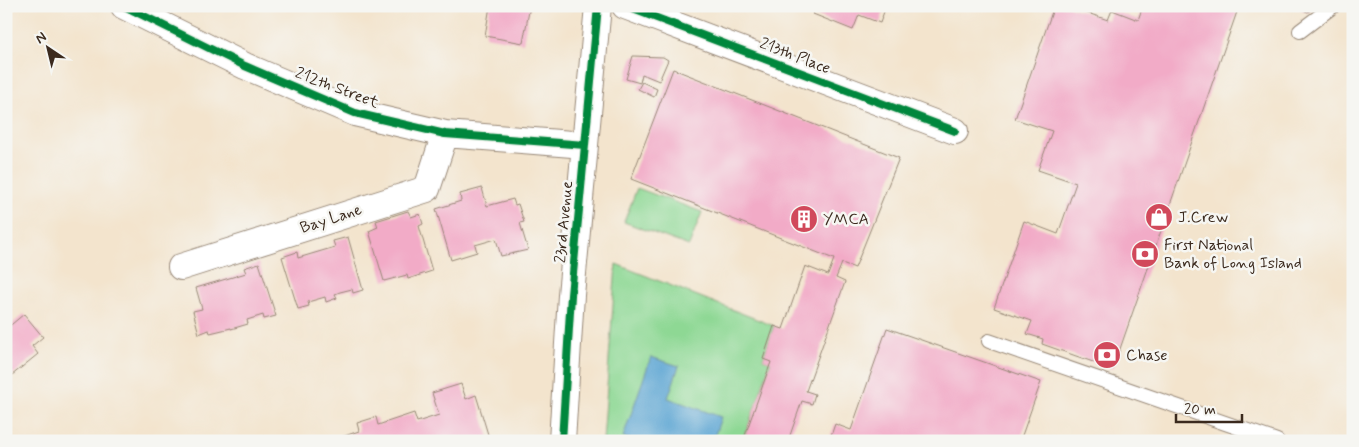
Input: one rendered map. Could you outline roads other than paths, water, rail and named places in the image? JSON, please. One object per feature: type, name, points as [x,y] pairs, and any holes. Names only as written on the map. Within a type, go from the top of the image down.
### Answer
[{"type":"street","name":"212th Street","points":[[124,6],[245,66],[356,113],[445,134],[586,145]]},
{"type":"street","name":"23rd Avenue","points":[[562,441],[571,295],[598,6]]},
{"type":"street","name":"213th Place","points":[[625,6],[955,131]]},
{"type":"street","name":"Bay Lane","points":[[181,267],[427,189],[445,134]]},
{"type":"lane","points":[[1300,31],[1333,6]]},
{"type":"lane","points":[[989,340],[1277,441]]},
{"type":"water","points":[[651,357],[679,366],[668,398],[721,417],[713,441],[634,441],[623,437]]},
{"type":"place","name":"J.Crew","points":[[1159,217]]},
{"type":"place","name":"YMCA","points":[[804,219]]},
{"type":"place","name":"First National Bank of Long Island","points":[[1145,254]]},
{"type":"place","name":"Chase","points":[[1107,355]]}]
